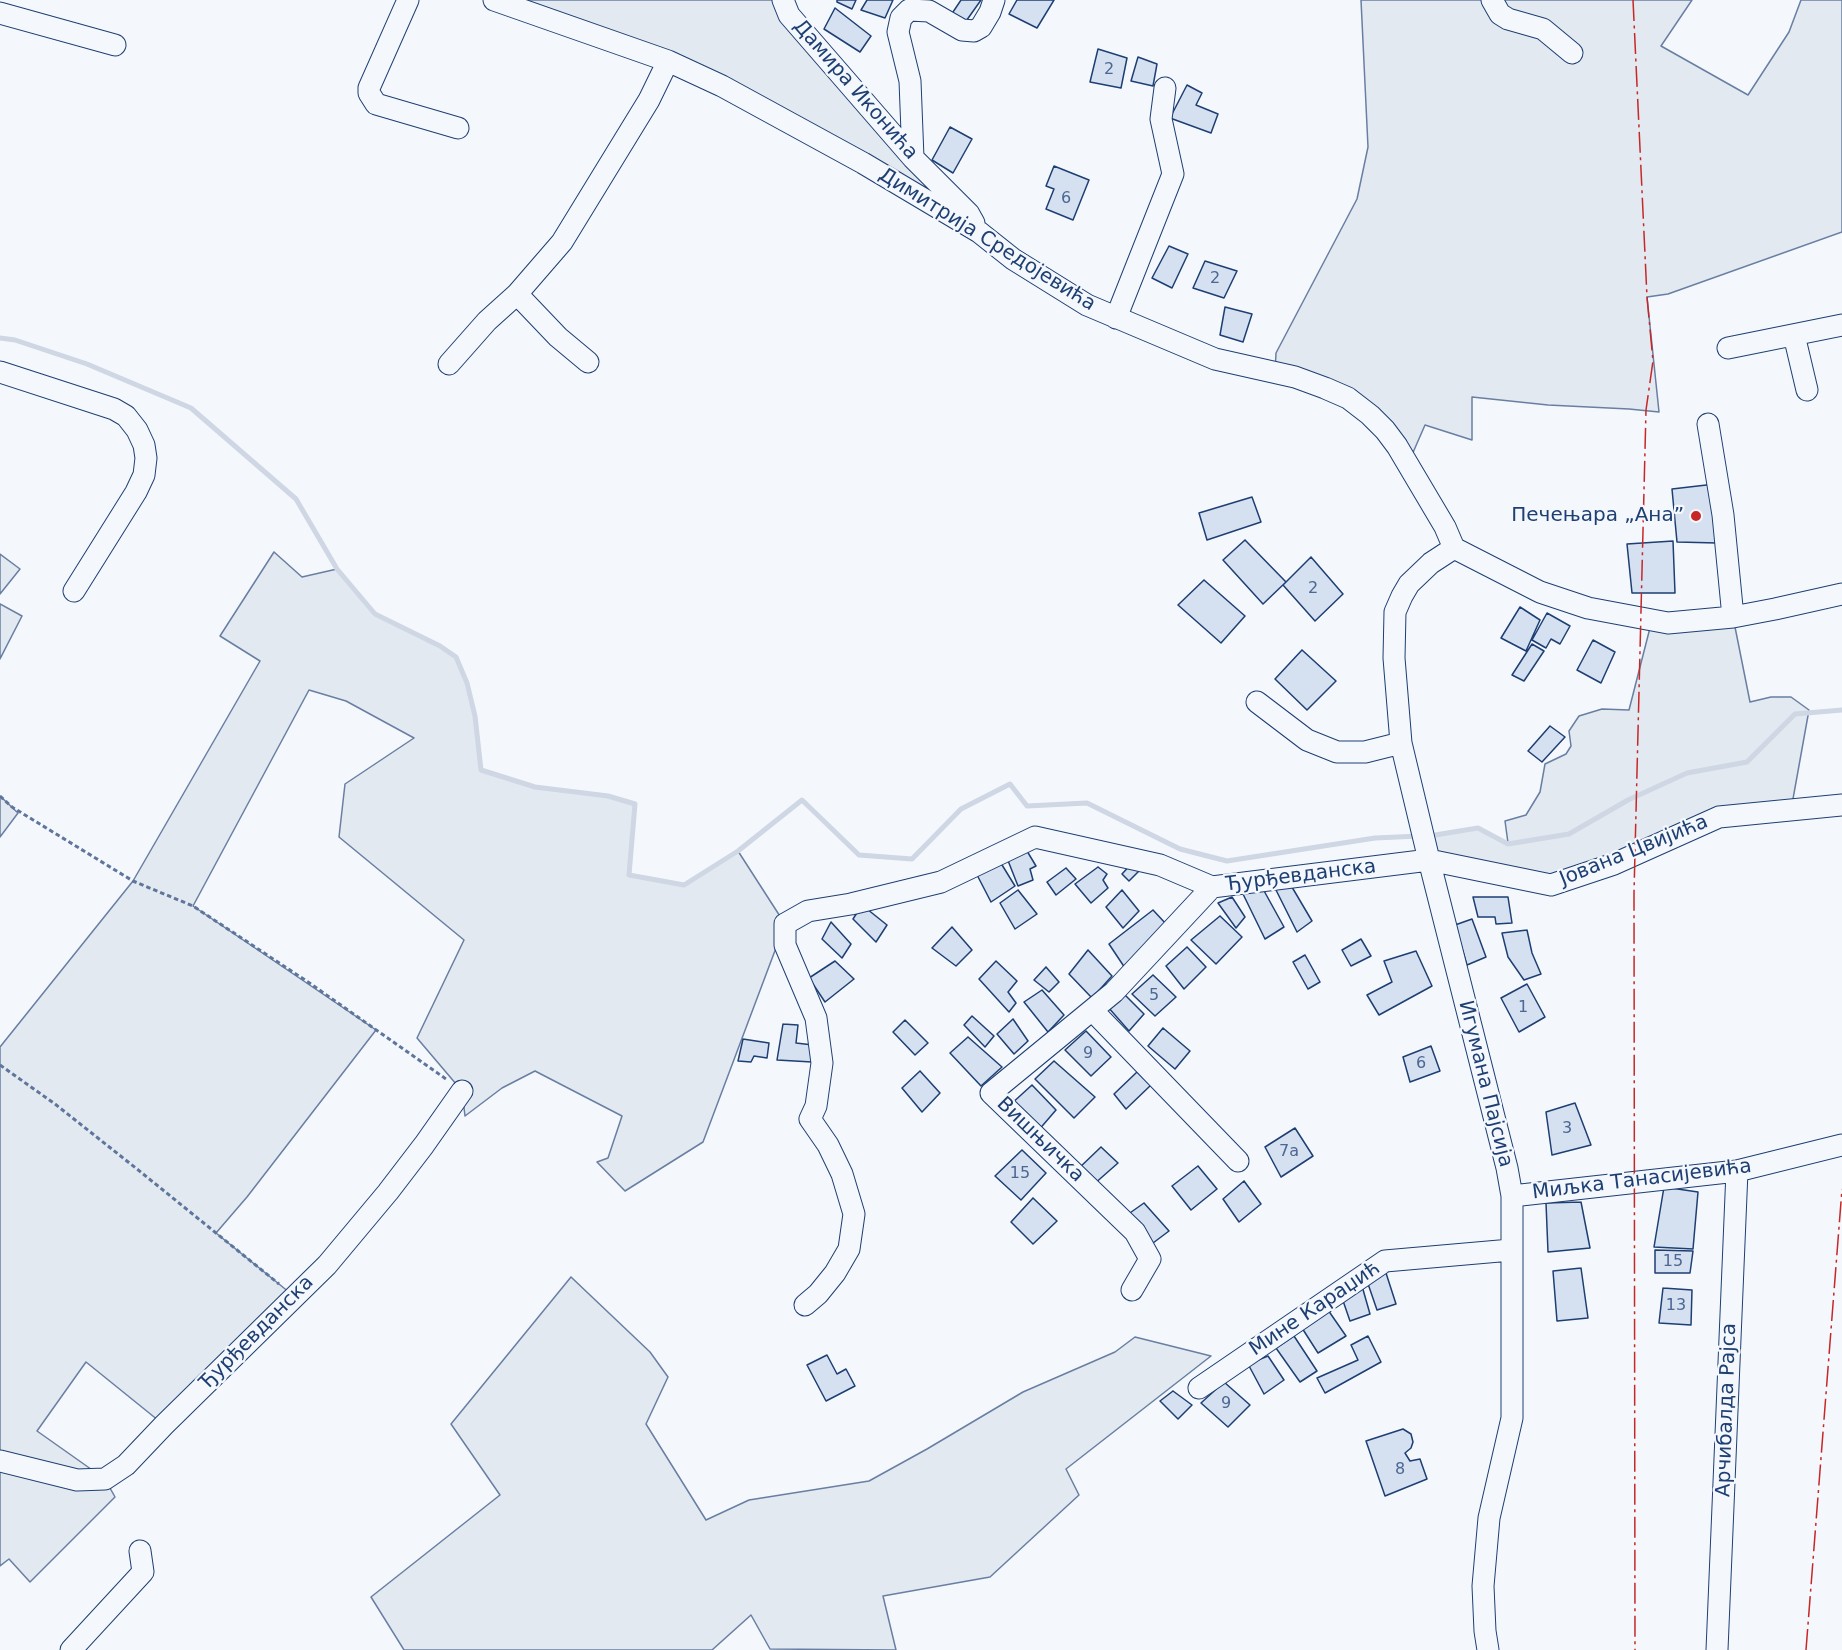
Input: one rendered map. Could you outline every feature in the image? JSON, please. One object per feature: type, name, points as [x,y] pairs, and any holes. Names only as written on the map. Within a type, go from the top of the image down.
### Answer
[{"type":"street","points":[[408,0],[369,88],[369,93],[376,104],[458,128]]},
{"type":"street","name":"Димитрија Средојевића","points":[[494,0],[668,61],[722,86],[979,232],[1013,259],[1087,305],[1215,359],[1295,377],[1348,398],[1370,415],[1397,446],[1454,548]]},
{"type":"street","name":"Дамира Иконића","points":[[783,0],[789,15],[913,158],[969,214],[979,232]]},
{"type":"street","points":[[913,158],[910,81],[898,32],[901,18],[909,10],[929,11],[962,30],[974,31],[981,27],[994,0]]},
{"type":"street","points":[[1492,0],[1500,14],[1508,19],[1543,29],[1572,53]]},
{"type":"street","points":[[0,13],[116,45]]},
{"type":"street","points":[[448,364],[487,321],[518,294],[562,242],[650,100],[668,61]]},
{"type":"street","points":[[1116,318],[1173,174],[1161,119],[1165,88]]},
{"type":"street","points":[[518,294],[558,337],[588,362]]},
{"type":"street","points":[[1728,348],[1842,325]]},
{"type":"street","points":[[1794,335],[1807,390]]},
{"type":"street","points":[[0,372],[114,409],[126,416],[137,430],[144,445],[145,467],[136,492],[74,591]]},
{"type":"street","points":[[1708,424],[1723,515],[1733,617]]},
{"type":"street","points":[[1454,548],[1540,592],[1588,608],[1668,622],[1733,617],[1842,594]]},
{"type":"street","name":"Игумана Пајсија","points":[[1454,548],[1431,563],[1409,584],[1395,612],[1394,658],[1401,743],[1507,1168],[1512,1196],[1512,1418],[1489,1518],[1483,1586],[1488,1650]]},
{"type":"street","points":[[1257,702],[1307,740],[1337,752],[1365,752],[1401,743]]},
{"type":"street","name":"Јована Цвијића","points":[[1429,860],[1551,885],[1614,864],[1719,817],[1842,805]]},
{"type":"street","name":"Ђурђевданска","points":[[805,1305],[818,1294],[835,1273],[849,1249],[854,1214],[842,1174],[828,1145],[810,1119],[816,1106],[822,1063],[816,1018],[785,945],[785,924],[808,911],[851,904],[941,882],[1035,837],[1161,865],[1212,887],[1429,860]]},
{"type":"street","name":"Вишњичка","points":[[1132,1290],[1150,1259],[1135,1232],[992,1093],[1114,992],[1212,887]]},
{"type":"street","points":[[1092,1010],[1238,1161]]},
{"type":"street","name":"Ђурђевданска","points":[[0,1461],[77,1480],[105,1479],[126,1466],[164,1425],[327,1265],[388,1192],[462,1091]]},
{"type":"street","name":"Миљка Танасијевића","points":[[1512,1196],[1737,1171],[1842,1145]]},
{"type":"street","name":"Арчибалда Рајса","points":[[1717,1650],[1737,1171]]},
{"type":"street","name":"Мине Караџић","points":[[1199,1388],[1385,1261],[1511,1250]]},
{"type":"street","points":[[71,1650],[142,1572],[140,1551]]},
{"type":"path","points":[[0,796],[12,807],[133,881],[193,906],[308,982],[462,1091]]},
{"type":"path","points":[[0,1065],[119,1154],[295,1297]]},
{"type":"shaded area","points":[[494,0],[783,0],[969,214],[668,61]]},
{"type":"shaded area","points":[[1361,0],[1692,0],[1661,46],[1748,95],[1789,32],[1801,0],[1842,0],[1842,232],[1668,294],[1647,297],[1659,412],[1548,405],[1472,397],[1472,440],[1425,425],[1408,464],[1369,415],[1275,373],[1276,353],[1357,199],[1368,147]]},
{"type":"shaded area","points":[[274,552],[302,577],[337,569],[375,614],[440,646],[456,657],[467,683],[475,716],[481,770],[535,787],[608,796],[635,804],[629,875],[684,884],[738,851],[785,924],[703,1142],[625,1191],[597,1162],[608,1158],[622,1116],[535,1071],[502,1088],[465,1116],[462,1091],[417,1038],[464,940],[339,837],[345,784],[414,738],[346,701],[309,690],[193,906],[376,1030],[247,1197],[216,1233],[295,1297],[164,1425],[86,1362],[37,1431],[105,1479],[115,1497],[30,1582],[9,1559],[0,1566],[0,1047],[133,881],[260,661],[220,636]]},
{"type":"shaded area","points":[[0,554],[20,569],[0,594]]},
{"type":"shaded area","points":[[0,604],[22,616],[0,659]]},
{"type":"shaded area","points":[[1733,617],[1750,702],[1771,697],[1791,697],[1809,710],[1791,810],[1719,817],[1551,885],[1429,860],[1424,836],[1437,836],[1478,828],[1508,843],[1505,821],[1526,815],[1540,792],[1545,764],[1566,754],[1571,746],[1569,731],[1579,716],[1602,709],[1629,710],[1652,620]]},
{"type":"shaded area","points":[[0,796],[18,813],[0,837]]},
{"type":"shaded area","points":[[571,1277],[650,1352],[668,1377],[646,1424],[706,1520],[749,1500],[869,1481],[1023,1392],[1115,1352],[1135,1337],[1211,1356],[1066,1469],[1079,1495],[990,1577],[883,1596],[896,1650],[770,1649],[751,1615],[712,1650],[404,1650],[371,1597],[500,1495],[451,1424]]},
{"type":"building","points":[[837,0],[856,0],[852,9]]},
{"type":"building","points":[[867,0],[893,0],[885,18],[861,10]]},
{"type":"building","points":[[961,0],[981,0],[964,24],[951,15]]},
{"type":"building","points":[[1017,0],[1054,0],[1037,28],[1009,14]]},
{"type":"building","points":[[835,8],[871,36],[860,52],[824,29]]},
{"type":"building","points":[[1098,49],[1127,58],[1121,88],[1090,82]]},
{"type":"building","points":[[1138,57],[1157,64],[1153,86],[1131,81]]},
{"type":"building","points":[[1187,85],[1202,93],[1196,105],[1218,114],[1211,133],[1170,118]]},
{"type":"building","points":[[950,127],[972,139],[953,173],[932,160]]},
{"type":"building","points":[[1054,166],[1089,180],[1073,220],[1046,209],[1054,189],[1046,186]]},
{"type":"building","points":[[1169,246],[1188,254],[1172,288],[1152,278]]},
{"type":"building","points":[[1205,261],[1237,271],[1224,298],[1193,288]]},
{"type":"building","points":[[1225,307],[1252,314],[1243,342],[1220,335]]},
{"type":"building","name":"Печењара „Ана”","points":[[1715,484],[1717,543],[1677,542],[1672,489]]},
{"type":"building","points":[[1252,497],[1261,522],[1207,540],[1199,513]]},
{"type":"building","points":[[1245,540],[1286,582],[1263,604],[1223,560]]},
{"type":"building","points":[[1673,541],[1675,593],[1632,593],[1627,544]]},
{"type":"building","points":[[1311,557],[1343,594],[1315,621],[1283,585]]},
{"type":"building","points":[[1204,580],[1245,616],[1221,643],[1178,605]]},
{"type":"building","points":[[1520,607],[1540,620],[1526,651],[1501,638]]},
{"type":"building","points":[[1547,613],[1570,626],[1560,644],[1551,639],[1546,648],[1532,640]]},
{"type":"building","points":[[1593,640],[1615,652],[1601,683],[1577,670]]},
{"type":"building","points":[[1532,644],[1544,651],[1524,681],[1512,675]]},
{"type":"building","points":[[1302,650],[1336,681],[1307,710],[1275,679]]},
{"type":"building","points":[[1550,726],[1565,737],[1542,762],[1528,751]]},
{"type":"building","points":[[1027,851],[1036,866],[1030,869],[1033,880],[1018,886],[1007,858]]},
{"type":"building","points":[[999,860],[1015,886],[991,902],[975,871]]},
{"type":"building","points":[[1134,861],[1142,868],[1129,881],[1122,874]]},
{"type":"building","points":[[1098,867],[1107,874],[1103,880],[1108,888],[1091,903],[1075,884]]},
{"type":"building","points":[[1066,868],[1076,879],[1056,895],[1047,882]]},
{"type":"building","points":[[1289,882],[1312,921],[1297,932],[1274,886]]},
{"type":"building","points":[[1263,889],[1284,927],[1265,939],[1243,894]]},
{"type":"building","points":[[1018,890],[1037,914],[1015,929],[1000,903]]},
{"type":"building","points":[[1122,890],[1139,911],[1123,928],[1106,907]]},
{"type":"building","points":[[1232,897],[1245,917],[1236,928],[1218,903]]},
{"type":"building","points":[[1473,897],[1508,897],[1512,923],[1496,924],[1495,917],[1478,917]]},
{"type":"building","points":[[862,905],[887,925],[876,942],[853,919]]},
{"type":"building","points":[[1153,910],[1167,925],[1125,968],[1109,944]]},
{"type":"building","points":[[1220,916],[1242,937],[1216,964],[1191,940]]},
{"type":"building","points":[[1472,919],[1486,957],[1467,965],[1455,925]]},
{"type":"building","points":[[831,922],[851,944],[842,958],[822,939]]},
{"type":"building","points":[[952,927],[972,950],[956,966],[932,948]]},
{"type":"building","points":[[1527,930],[1532,953],[1541,974],[1524,980],[1508,957],[1502,933]]},
{"type":"building","points":[[1361,939],[1371,956],[1351,966],[1342,950]]},
{"type":"building","points":[[1187,947],[1206,967],[1184,989],[1166,966]]},
{"type":"building","points":[[1088,950],[1112,976],[1092,998],[1069,974]]},
{"type":"building","points":[[1416,951],[1432,986],[1379,1015],[1367,995],[1392,982],[1384,961]]},
{"type":"building","points":[[1305,955],[1320,982],[1308,989],[1293,962]]},
{"type":"building","points":[[835,961],[854,979],[825,1002],[809,978]]},
{"type":"building","points":[[996,961],[1017,981],[1008,992],[1016,1003],[1009,1012],[979,979]]},
{"type":"building","points":[[1046,967],[1059,982],[1049,992],[1034,980]]},
{"type":"building","points":[[1153,975],[1176,997],[1155,1016],[1132,994]]},
{"type":"building","points":[[1527,984],[1545,1017],[1519,1032],[1501,998]]},
{"type":"building","points":[[1042,990],[1064,1015],[1048,1032],[1024,1002]]},
{"type":"building","points":[[1122,992],[1144,1014],[1129,1031],[1108,1007]]},
{"type":"building","points":[[972,1016],[994,1036],[985,1047],[964,1025]]},
{"type":"building","points":[[1013,1019],[1028,1041],[1014,1054],[997,1034]]},
{"type":"building","points":[[905,1020],[928,1043],[915,1055],[893,1032]]},
{"type":"building","points":[[783,1024],[798,1025],[796,1043],[813,1045],[812,1062],[777,1060]]},
{"type":"building","points":[[1163,1028],[1190,1051],[1175,1069],[1148,1046]]},
{"type":"building","points":[[1086,1031],[1111,1057],[1091,1076],[1065,1050]]},
{"type":"building","points":[[968,1037],[1002,1067],[981,1086],[950,1053]]},
{"type":"building","points":[[743,1039],[769,1043],[767,1058],[754,1056],[751,1062],[738,1061]]},
{"type":"building","points":[[1431,1046],[1440,1071],[1410,1082],[1403,1057]]},
{"type":"building","points":[[1054,1061],[1095,1097],[1074,1118],[1035,1079]]},
{"type":"building","points":[[920,1071],[940,1093],[922,1112],[902,1088]]},
{"type":"building","points":[[1137,1072],[1151,1085],[1126,1109],[1114,1094]]},
{"type":"building","points":[[1032,1085],[1056,1110],[1037,1132],[1010,1105]]},
{"type":"building","points":[[1575,1103],[1591,1145],[1552,1155],[1546,1112]]},
{"type":"building","points":[[1295,1128],[1313,1156],[1281,1177],[1265,1147]]},
{"type":"building","points":[[1101,1147],[1118,1163],[1093,1185],[1077,1170]]},
{"type":"building","points":[[1022,1150],[1046,1173],[1021,1200],[995,1176]]},
{"type":"building","points":[[1198,1166],[1217,1189],[1191,1210],[1172,1186]]},
{"type":"building","points":[[1244,1181],[1261,1204],[1239,1222],[1223,1199]]},
{"type":"building","points":[[1664,1187],[1698,1192],[1693,1249],[1654,1247]]},
{"type":"building","points":[[1033,1198],[1057,1221],[1033,1244],[1011,1222]]},
{"type":"building","points":[[1581,1202],[1590,1248],[1548,1252],[1546,1203]]},
{"type":"building","points":[[1144,1203],[1169,1231],[1153,1243],[1127,1215]]},
{"type":"building","points":[[1655,1250],[1693,1251],[1690,1273],[1655,1273]]},
{"type":"building","points":[[1581,1268],[1588,1318],[1557,1321],[1553,1271]]},
{"type":"building","points":[[1386,1273],[1396,1304],[1377,1310],[1366,1278]]},
{"type":"building","points":[[1362,1286],[1370,1314],[1350,1321],[1341,1295]]},
{"type":"building","points":[[1663,1288],[1692,1290],[1691,1325],[1659,1323]]},
{"type":"building","points":[[1328,1310],[1346,1336],[1318,1353],[1302,1328]]},
{"type":"building","points":[[1294,1336],[1317,1371],[1300,1382],[1276,1348]]},
{"type":"building","points":[[1368,1336],[1381,1362],[1325,1393],[1317,1378],[1358,1360],[1351,1345]]},
{"type":"building","points":[[827,1355],[837,1374],[846,1369],[855,1386],[826,1401],[807,1365]]},
{"type":"building","points":[[1268,1356],[1284,1380],[1264,1394],[1248,1364]]},
{"type":"building","points":[[1224,1382],[1250,1405],[1228,1427],[1201,1403]]},
{"type":"building","points":[[1173,1391],[1192,1405],[1178,1419],[1160,1401]]},
{"type":"building","points":[[1403,1429],[1411,1434],[1413,1442],[1411,1448],[1405,1453],[1410,1461],[1420,1459],[1427,1479],[1385,1496],[1366,1441]]},
{"type":"waterway","points":[[0,338],[15,340],[87,364],[191,408],[296,499],[337,569],[375,614],[440,646],[456,657],[467,683],[475,716],[481,770],[535,787],[608,796],[635,804],[629,875],[684,885],[738,851],[802,800],[859,855],[912,859],[961,809],[1010,784],[1027,806],[1087,803],[1180,849],[1227,861],[1375,838],[1419,836]]},
{"type":"waterway","points":[[1429,836],[1478,828],[1508,844],[1569,834],[1628,800],[1687,773],[1747,762],[1795,714],[1842,710]]},
{"type":"power","points":[[1633,0],[1647,297],[1653,361],[1646,410],[1634,893],[1635,1650]]},
{"type":"power","points":[[1806,1650],[1842,1189]]},
{"type":"place","name":"Печењара „Ана”","points":[[1696,516]]}]
